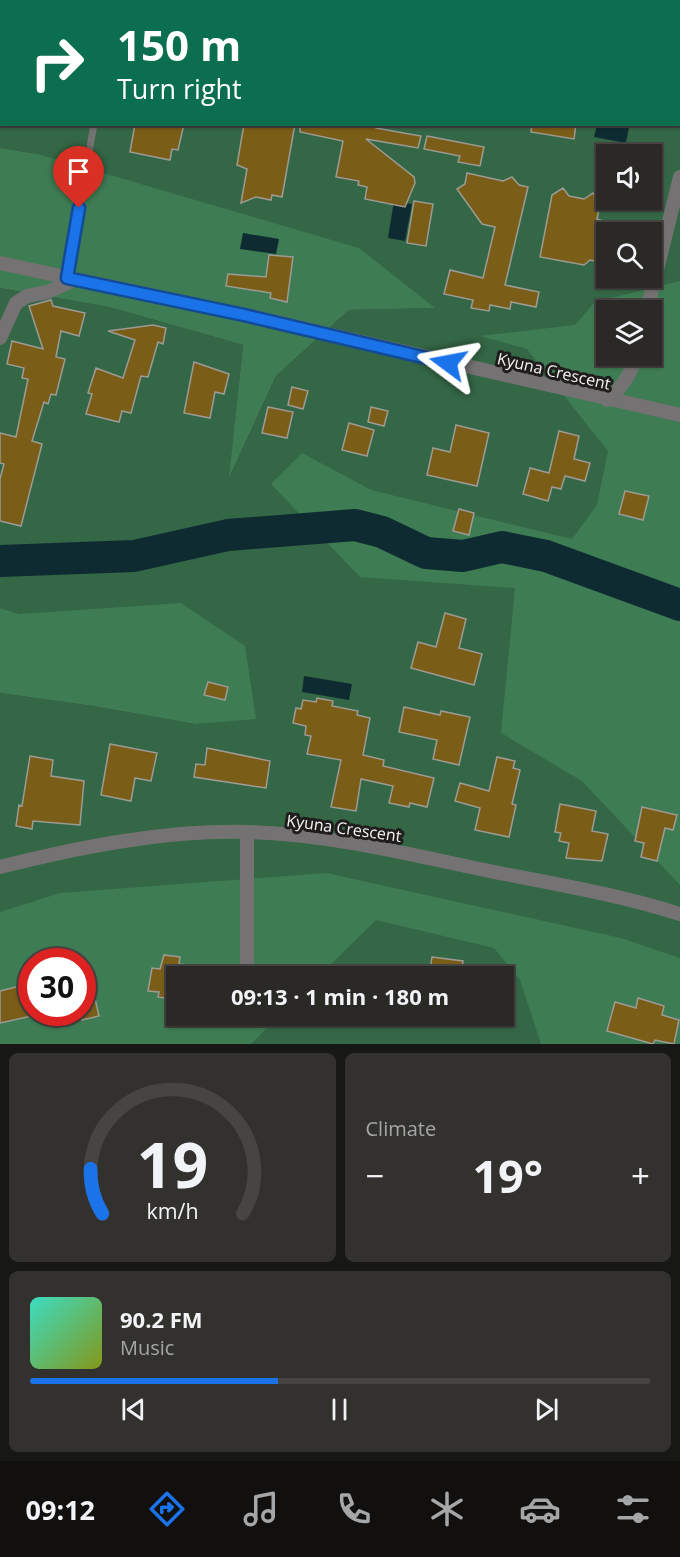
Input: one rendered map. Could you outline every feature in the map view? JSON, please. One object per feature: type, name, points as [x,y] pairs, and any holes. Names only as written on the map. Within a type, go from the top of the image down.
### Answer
[{"type":"street","points":[[649,300],[680,177]]},
{"type":"street","name":"Kyuna Crescent","points":[[0,264],[255,318],[680,415]]},
{"type":"street","points":[[0,338],[16,303],[27,296],[48,292],[71,279]]},
{"type":"street","points":[[607,400],[623,386],[632,366]]},
{"type":"street","name":"Kyuna Crescent","points":[[0,867],[80,847],[201,833],[247,832],[317,838],[385,849],[586,890],[680,914]]},
{"type":"street","points":[[247,832],[247,966]]},
{"type":"lane","points":[[71,279],[94,126]]},
{"type":"green space","points":[[0,126],[680,126],[680,1044],[0,1044],[0,693],[195,724],[20,614],[0,608],[0,288],[109,307],[243,345],[230,476],[276,376],[349,310],[434,308],[38,154],[0,148]]},
{"type":"green space","points":[[0,148],[38,154],[359,248],[435,308],[349,310],[276,376],[229,478],[243,345],[109,307],[0,288]]},
{"type":"green space","points":[[680,281],[680,885],[582,781],[501,733],[515,588],[360,577],[271,484],[302,453],[371,490],[572,539],[597,505],[608,451],[527,349],[480,336],[575,325],[596,302],[596,366],[662,366],[662,300],[603,300],[652,288],[662,288],[662,285]]},
{"type":"green space","points":[[181,603],[245,646],[256,719],[195,724],[0,693],[0,608],[20,614]]},
{"type":"green space","points":[[326,873],[621,938],[680,958],[680,1044],[541,1044],[520,980],[514,973],[514,966],[509,966],[494,948],[376,920],[329,966],[166,966],[166,1026],[269,1026],[251,1044],[0,1044],[0,912],[60,893]]},
{"type":"water","points":[[597,126],[629,127],[626,143],[594,137]]},
{"type":"water","points":[[394,201],[412,204],[405,241],[388,238]]},
{"type":"water","points":[[243,233],[279,239],[276,254],[240,249]]},
{"type":"water","points":[[304,676],[352,684],[349,700],[302,692]]},
{"type":"building","points":[[135,126],[184,126],[178,150],[172,149],[170,160],[130,152]]},
{"type":"building","points":[[244,126],[295,126],[282,197],[272,195],[271,200],[256,197],[241,203],[247,169],[237,165]]},
{"type":"building","points":[[300,126],[376,126],[376,128],[421,136],[418,148],[366,139],[414,177],[415,183],[405,207],[365,199],[367,187],[358,185],[359,181],[336,177],[343,141],[300,132]]},
{"type":"building","points":[[532,126],[576,126],[574,139],[531,132]]},
{"type":"building","points":[[427,136],[484,147],[480,166],[458,162],[460,156],[424,149]]},
{"type":"building","points":[[467,173],[503,181],[512,177],[519,185],[528,187],[505,285],[539,292],[536,307],[511,302],[510,309],[490,305],[489,311],[471,308],[473,300],[444,294],[450,270],[483,278],[495,227],[482,224],[457,189],[465,184]]},
{"type":"building","points":[[563,188],[569,196],[584,199],[593,193],[596,198],[596,210],[599,210],[597,219],[603,221],[596,222],[596,261],[590,260],[584,265],[540,257],[552,195]]},
{"type":"building","points":[[414,201],[433,204],[426,246],[407,243]]},
{"type":"building","points":[[269,255],[293,257],[287,302],[270,298],[271,293],[226,286],[228,274],[266,277]]},
{"type":"building","points":[[51,300],[53,306],[85,313],[79,336],[61,331],[56,357],[65,359],[56,395],[51,394],[48,404],[44,402],[32,441],[42,444],[21,526],[0,521],[0,479],[4,464],[0,463],[0,433],[16,437],[28,379],[22,378],[24,368],[7,364],[12,341],[43,349],[29,306]]},
{"type":"building","points":[[153,325],[166,328],[163,344],[158,342],[148,377],[141,376],[131,413],[122,411],[119,422],[86,414],[92,394],[88,393],[96,368],[123,378],[135,340],[108,331]]},
{"type":"building","points":[[194,362],[229,374],[224,394],[215,392],[210,418],[184,413]]},
{"type":"building","points":[[292,387],[308,391],[303,409],[288,405]]},
{"type":"building","points":[[268,407],[293,412],[287,438],[262,433]]},
{"type":"building","points":[[371,407],[388,411],[384,426],[368,422]]},
{"type":"building","points":[[349,423],[374,430],[367,456],[342,450]]},
{"type":"building","points":[[456,425],[489,433],[477,486],[427,475],[433,448],[450,452]]},
{"type":"building","points":[[559,431],[579,436],[574,459],[590,463],[585,481],[565,476],[561,489],[552,487],[548,501],[523,494],[530,468],[549,473]]},
{"type":"building","points":[[625,491],[649,496],[643,520],[619,514]]},
{"type":"building","points":[[459,509],[474,513],[469,535],[453,531]]},
{"type":"building","points":[[445,613],[466,619],[459,648],[482,654],[474,685],[411,668],[418,642],[436,647]]},
{"type":"building","points":[[208,682],[228,687],[225,700],[204,695]]},
{"type":"building","points":[[317,698],[333,701],[332,706],[358,711],[357,715],[370,718],[363,755],[384,760],[383,766],[434,778],[427,807],[410,803],[409,807],[389,803],[393,786],[361,779],[356,811],[331,807],[341,760],[307,754],[311,736],[305,735],[306,726],[293,723],[296,708],[301,709],[303,700],[316,702]]},
{"type":"building","points":[[404,707],[440,715],[441,711],[470,717],[459,765],[433,759],[437,740],[399,732]]},
{"type":"building","points":[[110,744],[157,753],[151,781],[135,778],[131,801],[101,795]]},
{"type":"building","points":[[207,748],[270,761],[266,788],[194,777],[196,764],[205,765]]},
{"type":"building","points":[[30,756],[53,760],[51,776],[84,781],[80,825],[33,821],[32,829],[16,826],[19,805],[22,806]]},
{"type":"building","points":[[497,757],[515,761],[513,768],[520,770],[512,804],[516,805],[509,837],[475,830],[480,808],[455,801],[460,783],[489,791]]},
{"type":"building","points":[[560,804],[596,811],[592,831],[608,834],[602,861],[566,858],[569,843],[559,841],[561,833],[555,832]]},
{"type":"building","points":[[642,807],[677,815],[673,830],[665,828],[657,861],[641,857],[644,843],[635,841]]},
{"type":"building","points":[[164,955],[180,957],[179,964],[195,966],[166,966],[166,998],[158,997],[159,992],[148,991],[152,968],[160,969]]},
{"type":"building","points":[[432,957],[463,961],[462,966],[431,966]]},
{"type":"building","points":[[18,986],[18,1019],[0,1023],[0,991]]},
{"type":"building","points":[[638,998],[664,1006],[662,1015],[679,1020],[674,1044],[655,1040],[653,1044],[607,1031],[615,1002],[636,1008]]},
{"type":"waterway","points":[[0,561],[134,556],[228,535],[355,525],[382,532],[426,553],[463,556],[502,547],[546,556],[680,605]]},
{"type":"route","points":[[79,208],[67,278],[244,315],[448,363]]}]
